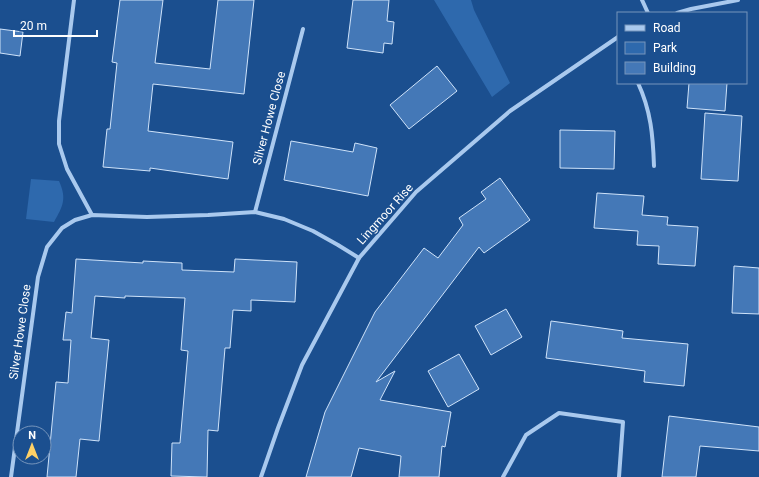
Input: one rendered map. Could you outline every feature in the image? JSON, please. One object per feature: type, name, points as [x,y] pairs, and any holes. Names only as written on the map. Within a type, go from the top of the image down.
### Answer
[{"type":"street","points":[[74,0],[59,121],[59,144],[67,169],[92,215]]},
{"type":"street","points":[[642,0],[648,12]]},
{"type":"street","points":[[680,12],[738,0]]},
{"type":"street","name":"Silver Howe Close","points":[[256,212],[303,29]]},
{"type":"street","name":"Lingmoor Rise","points":[[261,477],[302,365],[359,258],[416,192],[510,110],[617,39]]},
{"type":"street","points":[[638,84],[644,95],[652,130],[654,166]]},
{"type":"street","name":"Silver Howe Close","points":[[10,477],[38,277],[48,247],[62,228],[75,220],[92,215],[147,217],[256,212],[284,219],[313,231],[359,258]]},
{"type":"street","points":[[503,477],[526,435],[559,413],[623,422],[619,477]]},
{"type":"green space","points":[[434,0],[471,0],[474,10],[510,83],[492,97]]},
{"type":"green space","points":[[31,179],[59,181],[63,193],[63,202],[54,222],[26,219]]},
{"type":"building","points":[[120,0],[163,0],[155,63],[210,69],[218,0],[254,0],[244,94],[153,84],[148,131],[233,142],[228,179],[150,168],[150,171],[103,167],[107,129],[110,129],[117,63],[112,62]]},
{"type":"building","points":[[353,0],[389,0],[387,21],[394,22],[392,44],[384,43],[383,53],[347,48]]},
{"type":"building","points":[[0,29],[23,32],[20,56],[0,53]]},
{"type":"building","points":[[437,66],[457,91],[409,129],[390,105]]},
{"type":"building","points":[[689,84],[727,84],[725,111],[687,108]]},
{"type":"building","points":[[705,113],[742,116],[738,181],[701,179]]},
{"type":"building","points":[[560,130],[615,131],[614,169],[560,168]]},
{"type":"building","points":[[291,141],[353,152],[355,143],[377,148],[368,196],[284,180]]},
{"type":"building","points":[[500,178],[530,220],[484,253],[479,247],[376,382],[395,371],[380,400],[451,412],[445,447],[442,446],[439,477],[399,477],[401,456],[359,448],[351,477],[306,477],[325,412],[375,312],[424,248],[438,258],[463,225],[459,218],[486,199],[481,192]]},
{"type":"building","points":[[597,193],[644,196],[642,215],[668,217],[667,225],[698,227],[695,266],[658,264],[659,246],[637,245],[638,231],[594,228]]},
{"type":"building","points":[[76,259],[143,263],[143,261],[182,263],[182,270],[234,272],[235,259],[297,262],[295,302],[251,300],[251,311],[233,310],[230,348],[225,348],[218,431],[208,430],[207,477],[171,476],[172,443],[180,443],[188,351],[181,350],[185,298],[125,296],[125,298],[95,296],[91,338],[109,340],[99,441],[80,439],[76,477],[47,477],[48,465],[52,465],[52,425],[56,382],[68,383],[71,340],[63,340],[66,312],[72,313]]},
{"type":"building","points":[[734,266],[759,268],[759,314],[732,313]]},
{"type":"building","points":[[506,309],[522,337],[491,355],[475,326]]},
{"type":"building","points":[[551,321],[623,331],[622,338],[688,344],[684,386],[644,382],[645,371],[546,358]]},
{"type":"building","points":[[459,354],[479,389],[448,407],[428,371]]},
{"type":"building","points":[[669,416],[759,427],[759,451],[700,446],[696,477],[662,477]]}]
